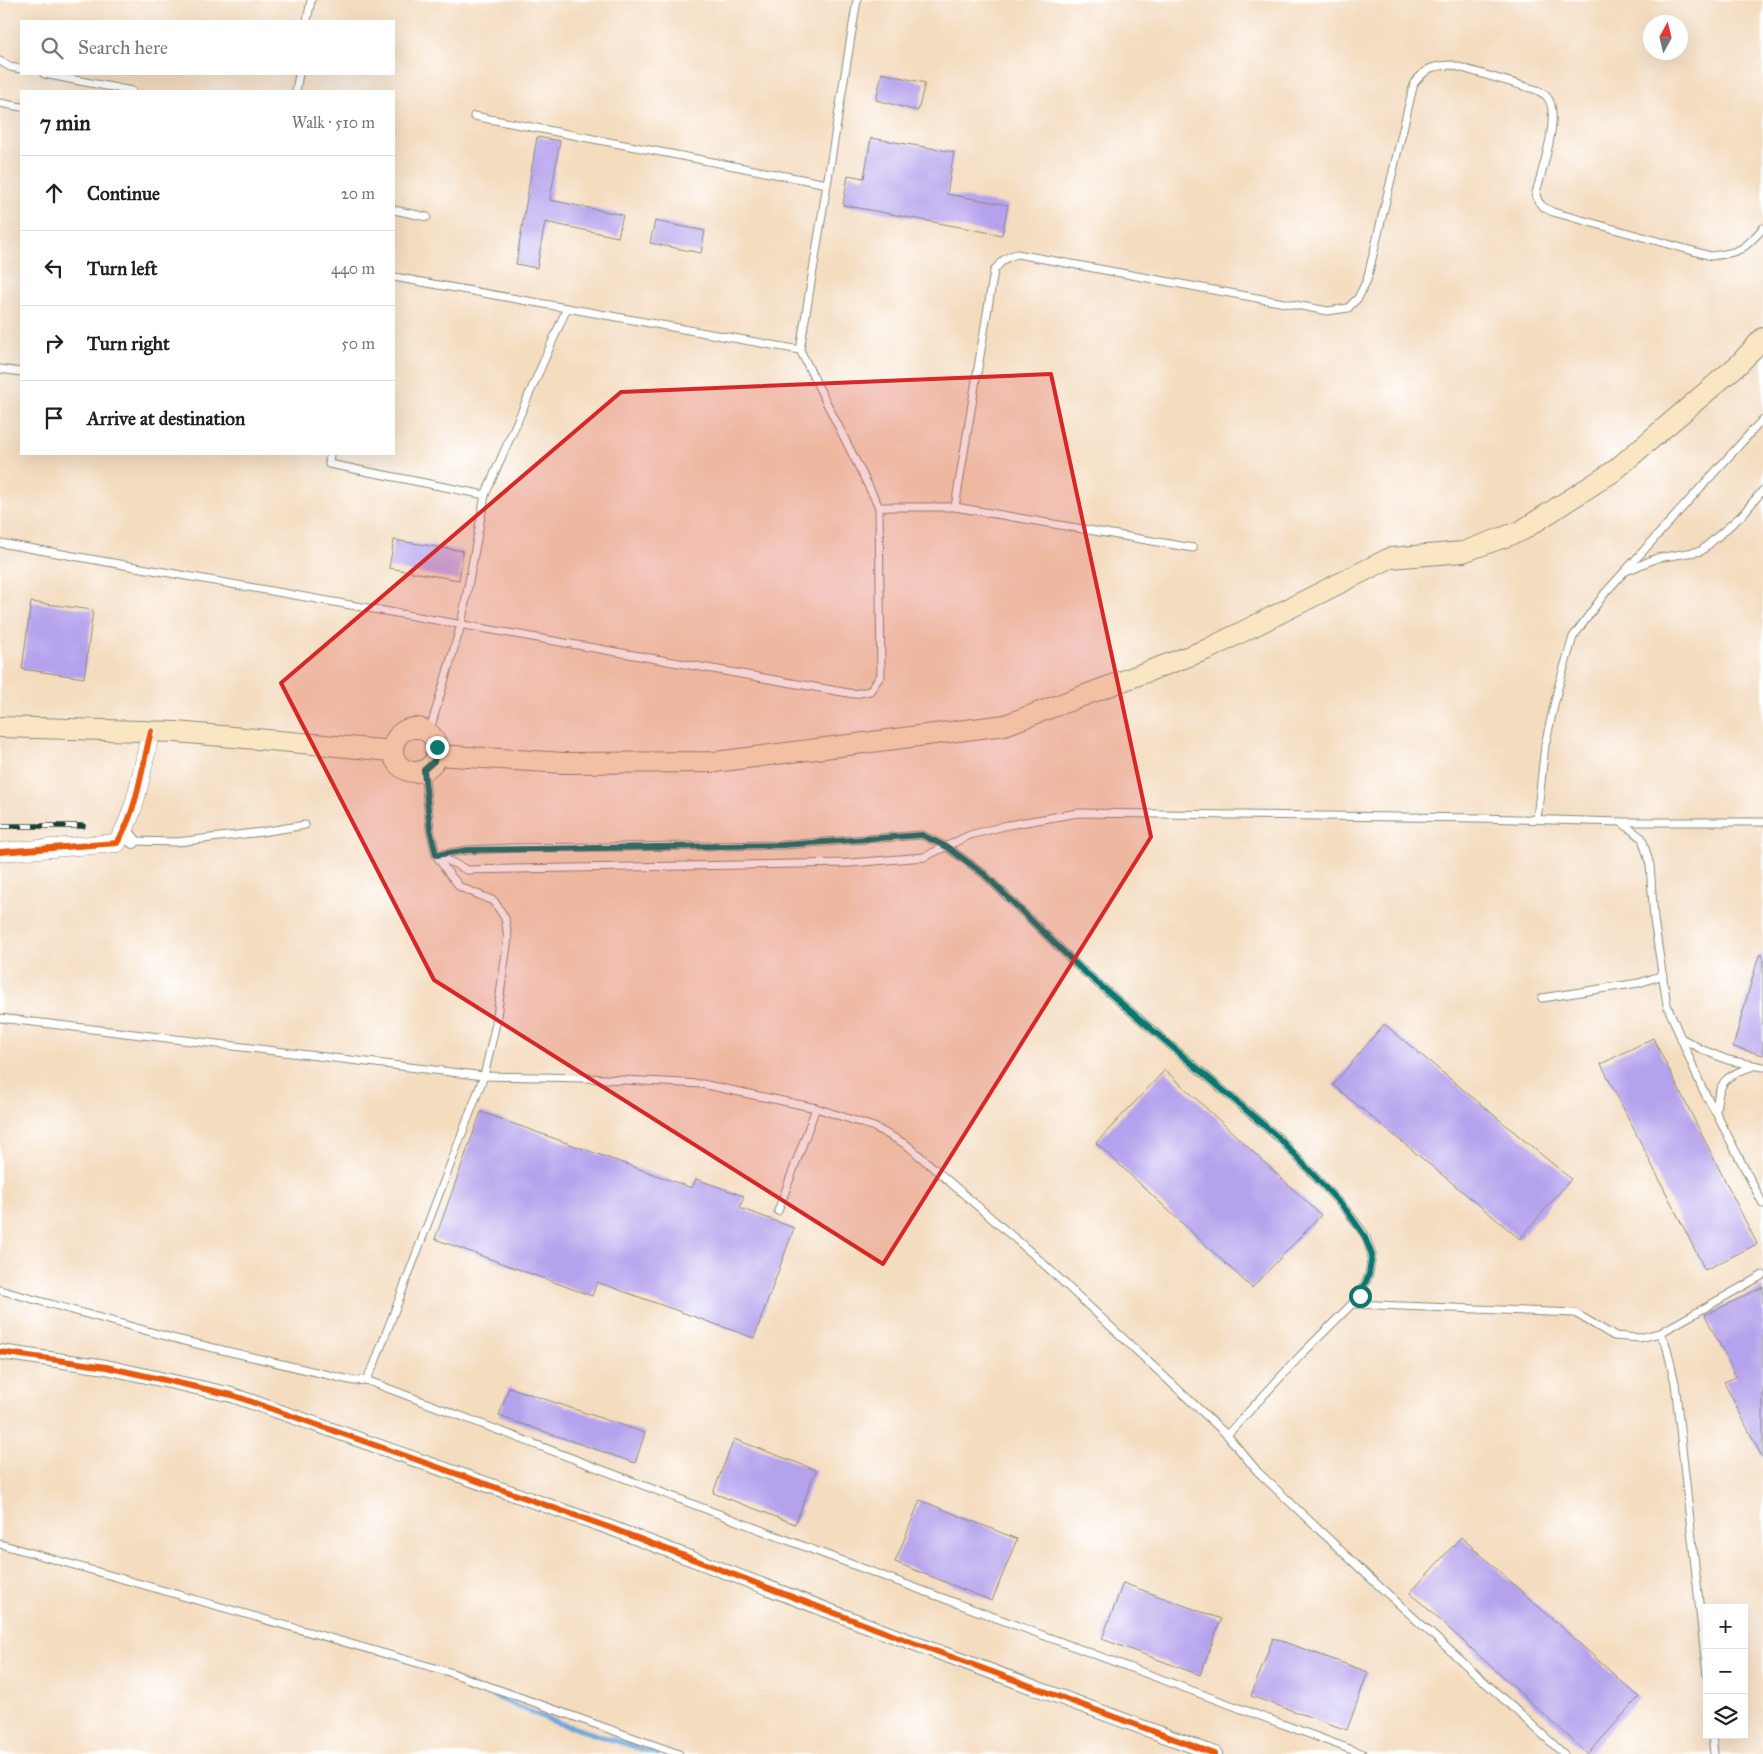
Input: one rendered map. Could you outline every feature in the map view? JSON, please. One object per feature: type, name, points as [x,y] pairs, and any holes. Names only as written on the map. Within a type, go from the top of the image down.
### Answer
[{"type":"main road","points":[[430,762],[437,747],[429,733],[416,728],[402,732],[393,743],[392,751],[394,758],[403,769],[410,772],[430,762],[564,764],[715,762],[1006,725],[1208,649],[1390,558],[1463,552],[1521,531],[1614,471],[1739,364],[1763,338]]},
{"type":"main road","points":[[0,727],[176,732],[392,751]]},
{"type":"street","points":[[0,852],[125,838],[151,731]]},
{"type":"street","points":[[0,1352],[106,1367],[232,1395],[611,1528],[1215,1754]]},
{"type":"lane","points":[[307,20],[311,0]]},
{"type":"lane","points":[[0,543],[854,694],[870,692],[881,675],[879,507],[800,350],[857,0]]},
{"type":"lane","points":[[0,61],[10,67],[20,69]]},
{"type":"lane","points":[[954,506],[994,271],[1001,261],[1009,256],[1018,254],[1328,311],[1348,308],[1358,298],[1367,280],[1414,83],[1425,70],[1438,65],[1452,65],[1537,90],[1548,98],[1551,104],[1553,119],[1550,139],[1536,193],[1538,202],[1544,208],[1711,256],[1729,254],[1743,249],[1763,228]]},
{"type":"lane","points":[[49,75],[127,90]]},
{"type":"lane","points":[[296,90],[299,75]]},
{"type":"lane","points":[[0,104],[20,107]]},
{"type":"lane","points":[[474,116],[827,184]]},
{"type":"lane","points":[[395,210],[427,217]]},
{"type":"lane","points":[[395,277],[800,350]]},
{"type":"lane","points":[[429,733],[461,624],[485,495],[567,308]]},
{"type":"lane","points":[[0,369],[20,372]]},
{"type":"lane","points":[[1537,819],[1545,745],[1558,688],[1573,637],[1605,593],[1763,420]]},
{"type":"lane","points":[[330,455],[329,464],[485,495]]},
{"type":"lane","points":[[1624,572],[1657,558],[1702,551],[1742,515],[1763,490]]},
{"type":"lane","points":[[879,507],[954,506],[1193,548]]},
{"type":"lane","points":[[366,1380],[378,1356],[484,1076],[496,1023],[508,938],[505,918],[494,901],[460,887],[436,855],[430,829],[430,762]]},
{"type":"lane","points":[[436,855],[467,870],[851,863],[924,857],[970,834],[1008,824],[1078,813],[1537,819],[1621,822],[1763,822]]},
{"type":"lane","points":[[1621,822],[1642,838],[1650,865],[1654,920],[1667,1005],[1695,1073],[1763,1204]]},
{"type":"lane","points":[[125,838],[177,842],[305,825]]},
{"type":"lane","points":[[436,855],[468,850],[503,848],[783,845],[922,835],[947,847],[984,874],[1080,968],[1280,1139],[1347,1211],[1364,1235],[1372,1255],[1369,1274],[1360,1296],[1300,1356],[1227,1435]]},
{"type":"lane","points":[[1542,998],[1639,983],[1663,976]]},
{"type":"lane","points":[[0,1018],[484,1076],[585,1078],[702,1084],[816,1108],[874,1127],[908,1146],[1034,1255],[1227,1435],[1258,1472],[1368,1576],[1564,1754]]},
{"type":"lane","points":[[1681,1038],[1703,1050],[1728,1060],[1759,1067]]},
{"type":"lane","points":[[1716,1113],[1718,1094],[1725,1080],[1736,1071],[1759,1067]]},
{"type":"lane","points":[[778,1211],[816,1108]]},
{"type":"lane","points":[[1352,1304],[1575,1313],[1614,1336],[1639,1338],[1660,1333],[1763,1275]]},
{"type":"lane","points":[[0,1290],[180,1340],[354,1382],[366,1380],[824,1554],[1363,1754]]},
{"type":"lane","points":[[1660,1333],[1667,1348],[1675,1384],[1704,1649]]},
{"type":"lane","points":[[0,1544],[449,1672],[680,1754]]},
{"type":"lane","points":[[1712,1739],[1714,1754]]},
{"type":"highlighted area","points":[[1051,374],[1151,837],[883,1264],[434,980],[281,683],[621,392]]},
{"type":"building","points":[[882,73],[925,83],[918,111],[876,100]]},
{"type":"building","points":[[537,137],[560,141],[550,200],[623,215],[618,237],[545,222],[537,268],[516,264]]},
{"type":"building","points":[[871,138],[954,152],[947,194],[1008,205],[1002,235],[843,205],[848,175],[864,178]]},
{"type":"building","points":[[655,221],[705,231],[701,253],[650,243]]},
{"type":"building","points":[[394,540],[463,551],[459,580],[389,568]]},
{"type":"building","points":[[31,602],[93,610],[84,678],[22,669]]},
{"type":"building","points":[[1759,955],[1763,955],[1763,1055],[1733,1047]]},
{"type":"building","points":[[1384,1024],[1571,1179],[1520,1239],[1333,1085]]},
{"type":"building","points":[[1653,1038],[1757,1244],[1705,1270],[1601,1064]]},
{"type":"building","points":[[1165,1070],[1321,1215],[1252,1288],[1096,1143]]},
{"type":"building","points":[[481,1112],[692,1188],[696,1179],[744,1196],[740,1208],[794,1228],[754,1338],[597,1282],[592,1296],[435,1239]]},
{"type":"building","points":[[1763,1287],[1763,1459],[1724,1382],[1736,1377],[1705,1315]]},
{"type":"building","points":[[509,1387],[645,1433],[635,1463],[499,1416]]},
{"type":"building","points":[[734,1439],[816,1470],[795,1524],[713,1493]]},
{"type":"building","points":[[920,1500],[1017,1539],[992,1601],[895,1562]]},
{"type":"building","points":[[1461,1537],[1639,1697],[1588,1754],[1410,1593]]},
{"type":"building","points":[[1123,1583],[1221,1619],[1200,1675],[1102,1639]]},
{"type":"building","points":[[1273,1638],[1368,1672],[1347,1730],[1251,1696]]},
{"type":"waterway","points":[[453,1679],[552,1721],[658,1754]]},
{"type":"railway","points":[[0,826],[83,826]]},
{"type":"cycle path","points":[[0,852],[117,843],[124,831],[134,803],[151,731]]},
{"type":"cycle path","points":[[0,1352],[106,1367],[232,1395],[611,1528],[903,1639],[1215,1754]]},
{"type":"route","points":[[437,747],[434,761],[424,770],[430,829],[436,855],[468,850],[512,848],[783,845],[922,835],[947,847],[984,874],[1080,968],[1280,1139],[1347,1211],[1364,1235],[1372,1255],[1369,1274],[1360,1296]]}]
